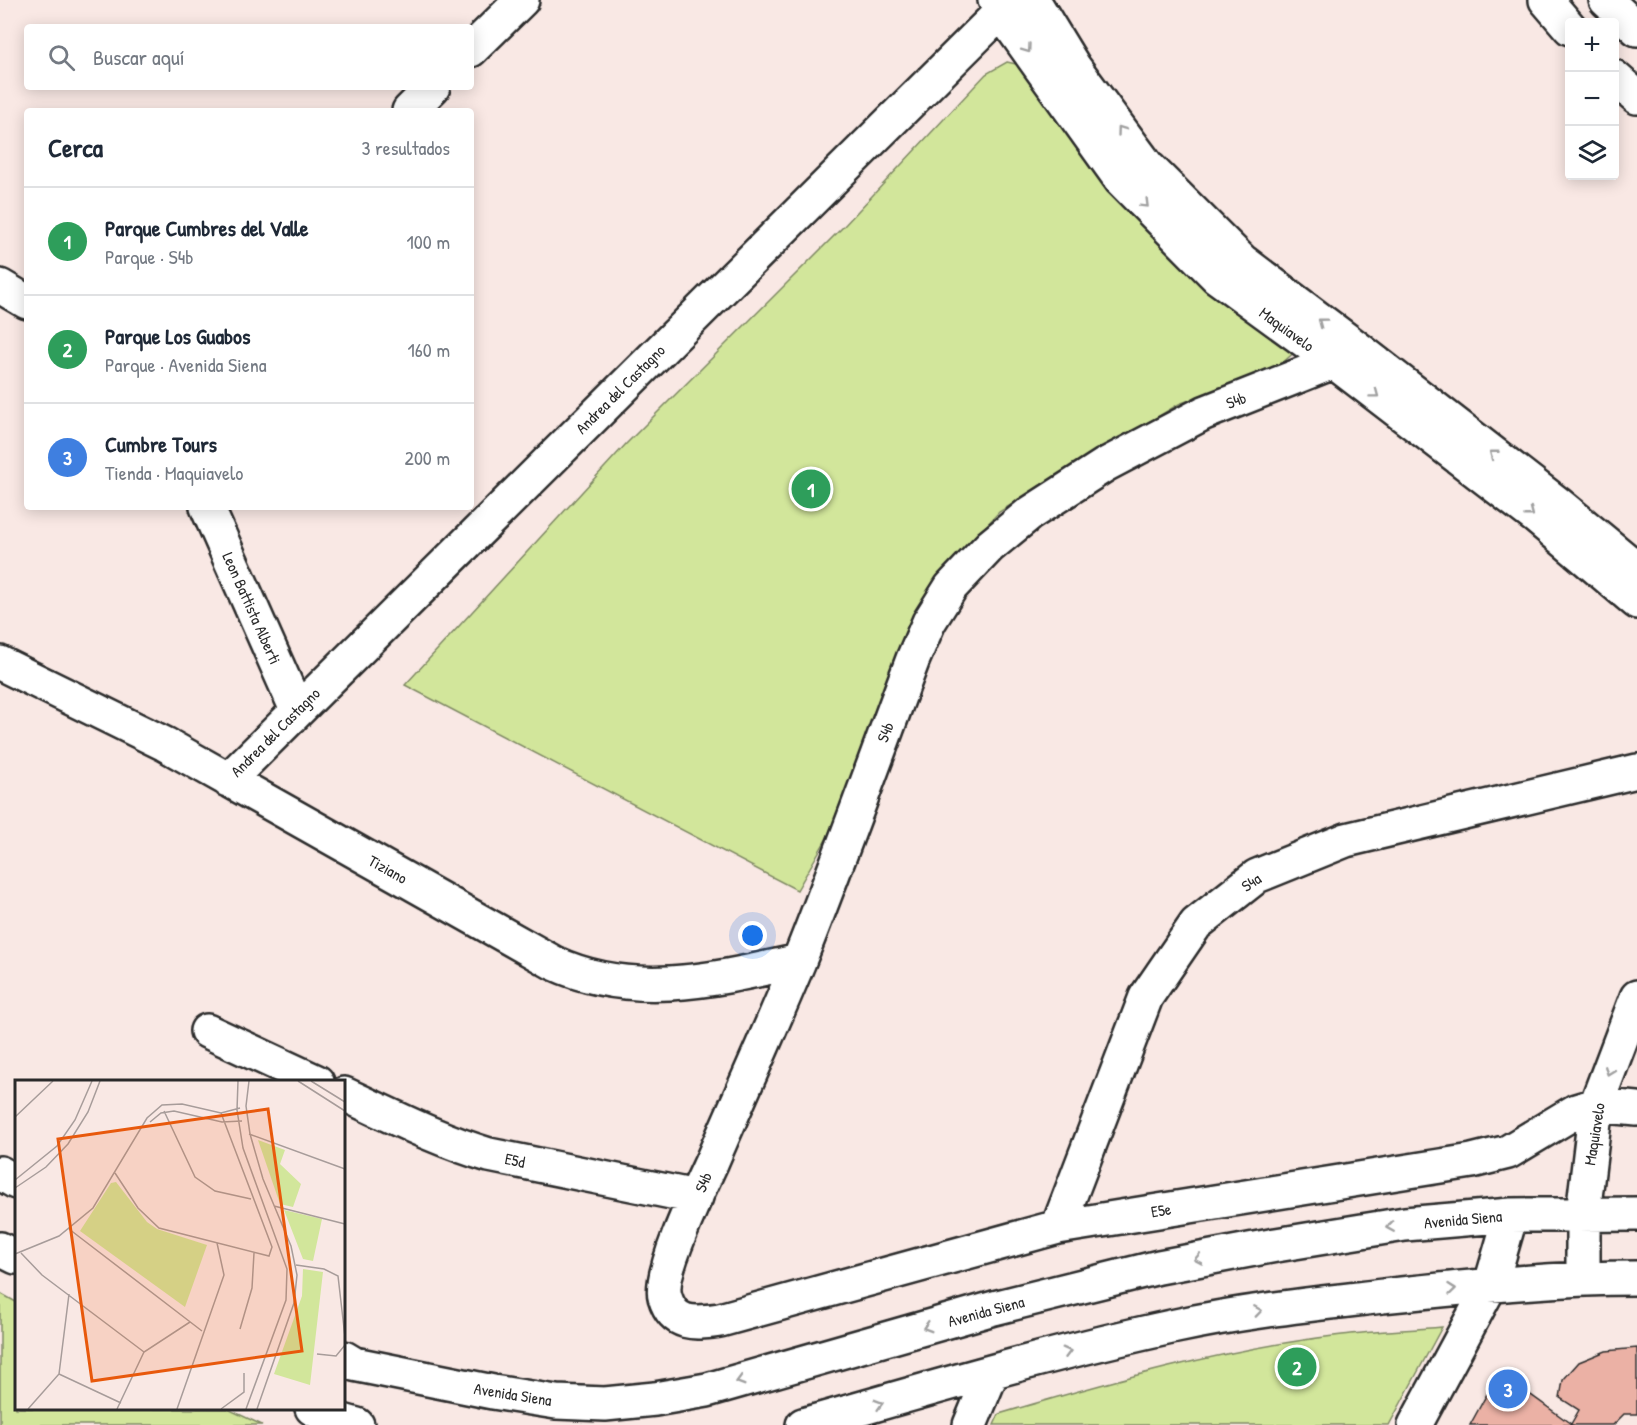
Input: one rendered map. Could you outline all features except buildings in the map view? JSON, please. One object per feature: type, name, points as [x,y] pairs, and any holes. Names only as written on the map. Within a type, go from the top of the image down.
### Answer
[{"type":"street","points":[[474,47],[522,0]]},
{"type":"street","name":"Maquiavelo","points":[[1033,0],[1074,67],[1148,166],[1242,261],[1347,357],[1637,602]]},
{"type":"street","points":[[1546,0],[1565,23]]},
{"type":"street","points":[[1606,0],[1637,29]]},
{"type":"street","name":"Maquiavelo","points":[[1003,4],[1120,180],[1217,277],[1347,357],[1557,503],[1637,569]]},
{"type":"street","name":"Andrea del Castagno","points":[[228,780],[1003,4]]},
{"type":"street","points":[[1619,81],[1637,97]]},
{"type":"street","points":[[412,108],[430,90]]},
{"type":"street","points":[[0,286],[24,300]]},
{"type":"street","name":"S4b","points":[[682,1321],[671,1310],[664,1296],[668,1267],[696,1197],[799,961],[913,659],[929,622],[951,587],[990,546],[1029,514],[1105,465],[1204,413],[1347,357]]},
{"type":"street","name":"Leon Battista Alberti","points":[[208,510],[297,710]]},
{"type":"street","name":"Tiziano","points":[[0,663],[165,744],[578,974],[611,981],[658,984],[716,979],[799,961]]},
{"type":"street","name":"S4a","points":[[1058,1227],[1146,997],[1196,924],[1257,876],[1346,840],[1637,771]]},
{"type":"street","name":"Maquiavelo","points":[[1583,1278],[1583,1214],[1596,1105],[1637,997]]},
{"type":"street","points":[[207,1031],[313,1080]]},
{"type":"street","name":"E5d","points":[[345,1094],[435,1137],[465,1148],[489,1155],[696,1197]]},
{"type":"street","name":"E5e","points":[[682,1321],[695,1323],[720,1320],[755,1312],[1058,1227],[1472,1161],[1508,1152],[1576,1111],[1596,1105],[1637,1109]]},
{"type":"street","points":[[0,1173],[15,1181]]},
{"type":"street","name":"Avenida Siena","points":[[345,1359],[354,1364],[493,1392],[556,1402],[605,1404],[656,1399],[707,1390],[994,1308],[1159,1267],[1405,1224],[1511,1215],[1637,1214]]},
{"type":"street","points":[[1415,1425],[1491,1284],[1511,1215]]},
{"type":"street","points":[[0,1249],[15,1256]]},
{"type":"street","points":[[803,1425],[992,1372],[1177,1326],[1234,1315],[1491,1284],[1583,1278],[1637,1278]]},
{"type":"street","points":[[970,1425],[992,1372]]},
{"type":"street","points":[[316,1410],[328,1417],[357,1425]]},
{"type":"green space","points":[[1007,62],[1030,67],[1299,348],[1278,367],[1179,404],[999,512],[943,572],[828,836],[797,890],[405,685],[626,444],[844,226],[986,74]]},
{"type":"green space","points":[[0,1293],[15,1301],[15,1410],[230,1410],[262,1425],[0,1425]]},
{"type":"green space","points":[[1442,1327],[1389,1425],[994,1425],[999,1414],[1126,1378],[1212,1357],[1342,1335]]},
{"type":"place","name":"Parque Cumbres del Valle","points":[[811,489]]},
{"type":"place","name":"Parque Los Guabos","points":[[1297,1367]]},
{"type":"place","name":"Cumbre Tours","points":[[1508,1389]]}]
